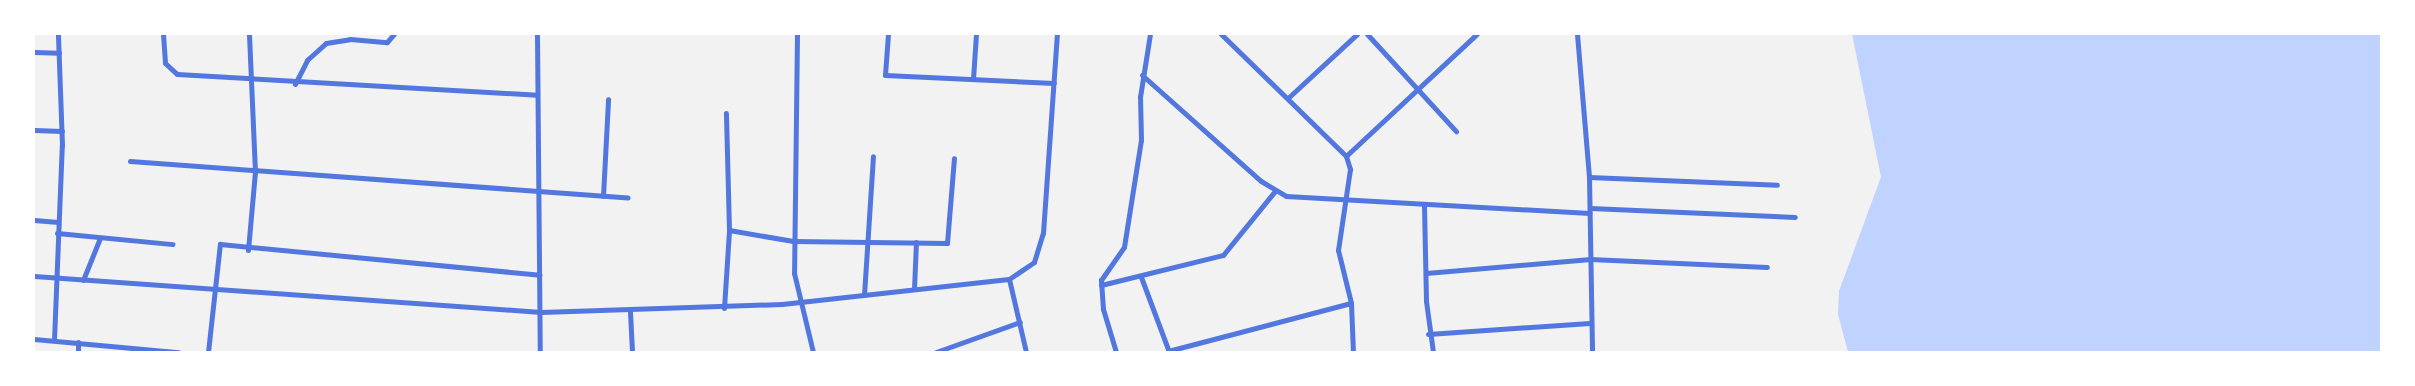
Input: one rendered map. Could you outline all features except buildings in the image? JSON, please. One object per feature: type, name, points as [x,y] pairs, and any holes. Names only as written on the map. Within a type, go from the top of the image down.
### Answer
[{"type":"street","points":[[54,340],[62,131],[58,34]]},
{"type":"street","points":[[163,34],[164,63],[172,73],[295,84],[536,95]]},
{"type":"street","points":[[248,250],[255,172],[249,34]]},
{"type":"street","points":[[295,84],[318,48],[350,36],[387,42],[394,34]]},
{"type":"street","points":[[537,34],[536,95],[541,312],[540,352]]},
{"type":"street","points":[[797,34],[793,241],[798,302],[813,352]]},
{"type":"street","points":[[888,34],[885,76],[1054,83]]},
{"type":"street","points":[[973,80],[976,34]]},
{"type":"street","points":[[34,276],[541,312],[630,312],[724,308],[798,302],[1009,279],[1022,273],[1039,250],[1057,34]]},
{"type":"street","points":[[1116,352],[1101,285],[1103,273],[1124,247],[1141,140],[1142,75],[1150,34]]},
{"type":"street","points":[[1221,34],[1289,97],[1346,156],[1350,169],[1338,250],[1351,303],[1353,352]]},
{"type":"street","points":[[1227,39],[1232,34]]},
{"type":"street","points":[[1289,97],[1357,34]]},
{"type":"street","points":[[1367,34],[1456,131]]},
{"type":"street","points":[[1346,156],[1418,91],[1477,34]]},
{"type":"street","points":[[1577,34],[1590,177],[1590,323],[1592,352]]},
{"type":"street","points":[[34,52],[59,53]]},
{"type":"street","points":[[1142,75],[1275,191],[1303,199],[1424,205],[1795,217]]},
{"type":"street","points":[[603,196],[608,99]]},
{"type":"street","points":[[724,308],[729,230],[726,113]]},
{"type":"street","points":[[34,130],[62,131]]},
{"type":"street","points":[[864,294],[873,156]]},
{"type":"street","points":[[729,230],[793,241],[947,243],[954,158]]},
{"type":"street","points":[[130,161],[255,172],[628,198]]},
{"type":"street","points":[[1590,177],[1777,185]]},
{"type":"street","points":[[1101,285],[1141,277],[1223,255],[1275,191]]},
{"type":"street","points":[[1424,205],[1428,334],[1433,352]]},
{"type":"street","points":[[34,220],[58,222]]},
{"type":"street","points":[[57,233],[172,244]]},
{"type":"street","points":[[83,280],[100,238]]},
{"type":"street","points":[[914,288],[916,242]]},
{"type":"street","points":[[208,352],[212,288],[220,244],[248,250],[540,275]]},
{"type":"street","points":[[1426,273],[1590,259],[1767,267]]},
{"type":"street","points":[[1141,277],[1169,352],[1351,303]]},
{"type":"street","points":[[1009,279],[1026,352]]},
{"type":"street","points":[[630,312],[632,352]]},
{"type":"street","points":[[936,352],[1020,322]]},
{"type":"street","points":[[1428,334],[1590,323]]},
{"type":"street","points":[[34,339],[178,352]]},
{"type":"street","points":[[78,342],[78,352]]},
{"type":"water","points":[[1852,34],[2381,34],[2381,352],[1848,352],[1838,314],[1839,291],[1881,177]]}]
